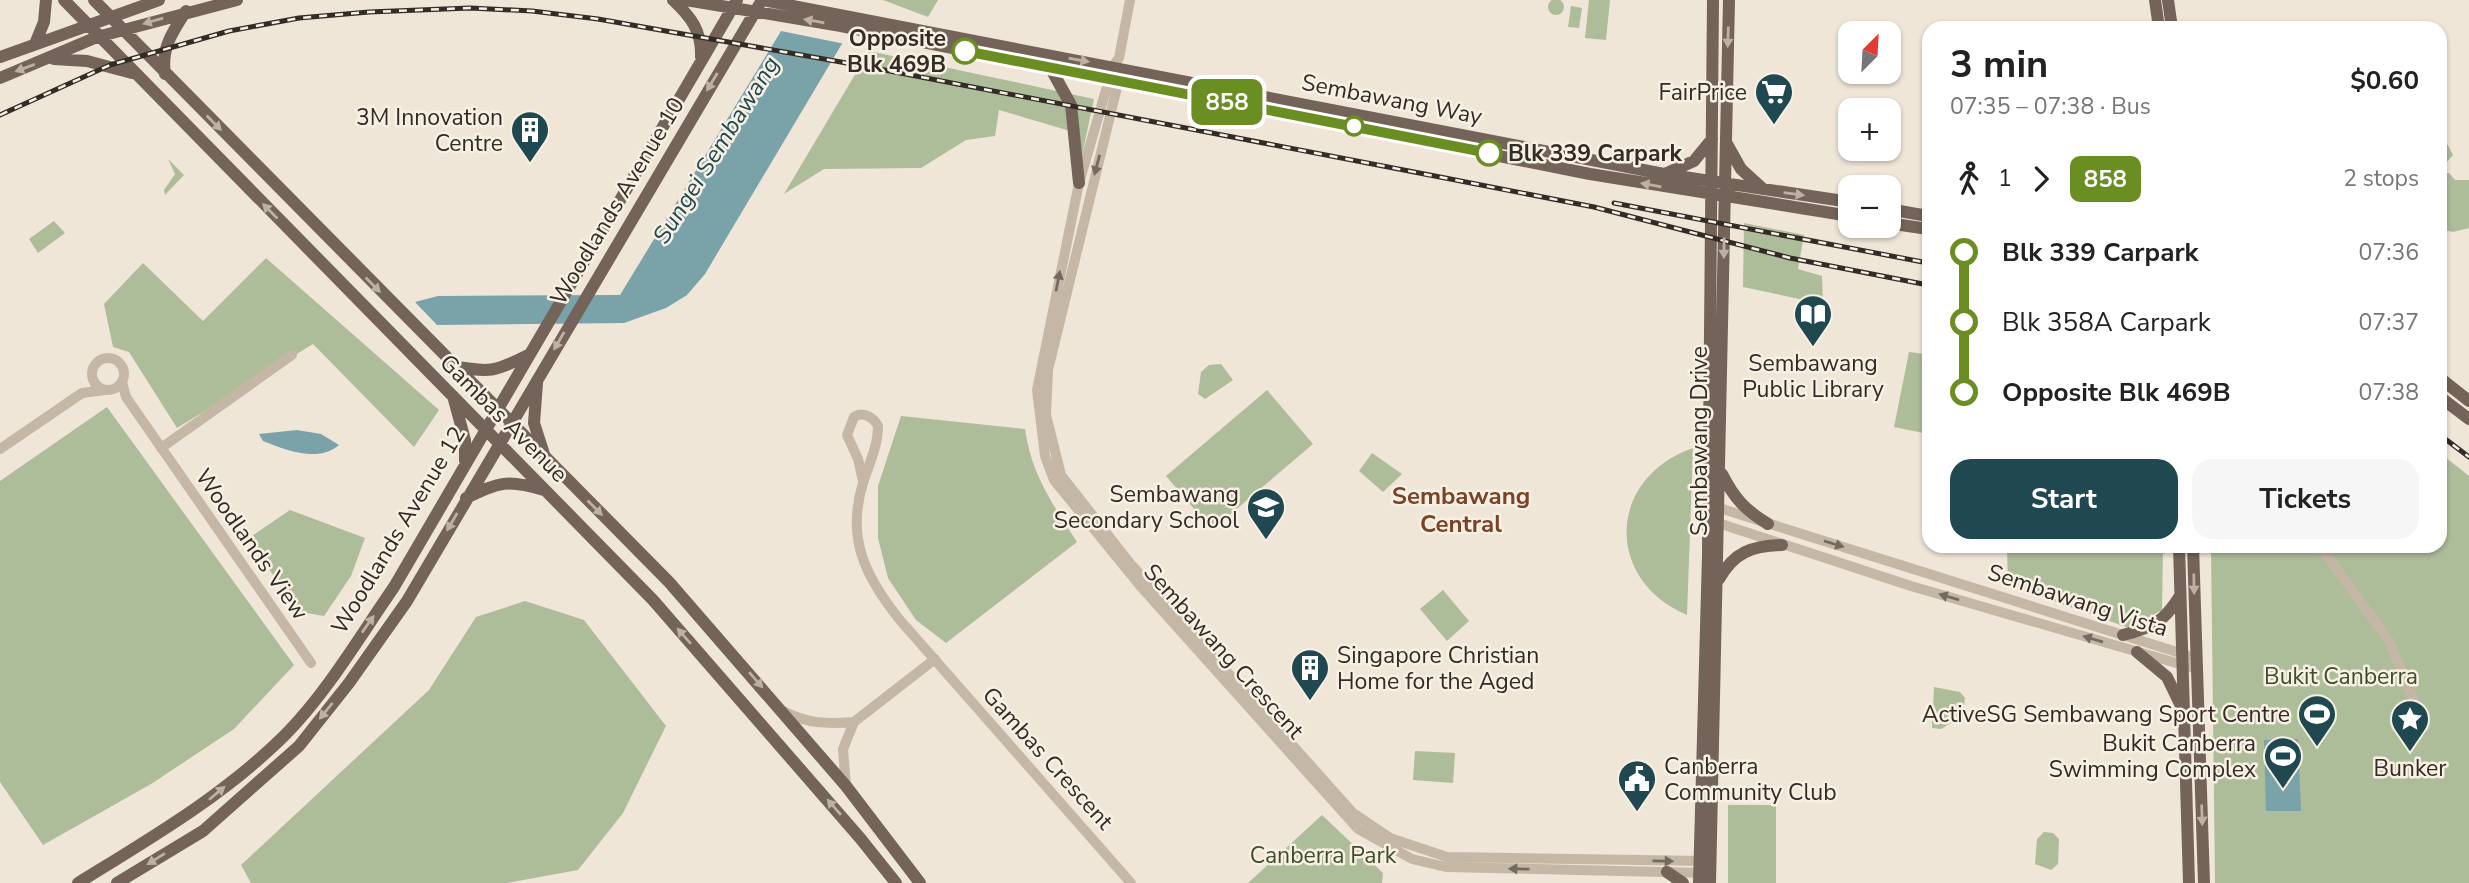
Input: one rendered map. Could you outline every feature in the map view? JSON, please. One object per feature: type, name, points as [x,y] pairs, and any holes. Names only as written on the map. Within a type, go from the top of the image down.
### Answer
[{"type":"main road","points":[[34,44],[44,22],[46,0]]},
{"type":"main road","name":"Gambas Avenue","points":[[64,0],[132,73],[653,600],[896,883]]},
{"type":"main road","name":"Gambas Avenue","points":[[94,0],[669,582],[846,786],[920,883]]},
{"type":"main road","points":[[0,57],[159,0]]},
{"type":"main road","points":[[0,78],[121,29],[236,0]]},
{"type":"main road","points":[[673,0],[693,19],[702,42],[701,61]]},
{"type":"main road","points":[[685,0],[760,3]]},
{"type":"main road","name":"Sembawang Drive","points":[[1713,0],[1719,140]]},
{"type":"main road","name":"Sembawang Drive","points":[[1714,506],[1720,470],[1719,140],[1729,0]]},
{"type":"main road","points":[[2155,0],[2158,21]]},
{"type":"main road","points":[[2168,0],[2171,21]]},
{"type":"main road","name":"Woodlands Avenue 10","points":[[496,409],[735,3]]},
{"type":"main road","name":"Woodlands Avenue 10","points":[[510,424],[760,3]]},
{"type":"main road","name":"Sembawang Way","points":[[760,3],[801,4],[880,28],[1113,82],[1590,174],[1718,197],[1838,214]]},
{"type":"main road","name":"Sembawang Way","points":[[760,3],[786,16],[1118,64],[1664,174],[1838,200]]},
{"type":"main road","points":[[166,75],[163,60],[166,45],[186,11]]},
{"type":"main road","points":[[50,59],[87,61],[132,73]]},
{"type":"main road","points":[[1051,69],[1071,106],[1079,183]]},
{"type":"main road","points":[[1664,174],[1694,161],[1719,140],[1741,169],[1763,190]]},
{"type":"main road","points":[[1574,155],[1589,163],[1590,174]]},
{"type":"main road","name":"Sembawang Drive","points":[[1704,872],[1714,522],[1718,197]]},
{"type":"main road","points":[[1901,211],[1922,215]]},
{"type":"main road","points":[[1901,225],[1922,228]]},
{"type":"main road","points":[[453,366],[483,372],[502,368],[528,355]]},
{"type":"main road","points":[[537,379],[534,423],[546,460]]},
{"type":"main road","points":[[2447,384],[2469,401]]},
{"type":"main road","points":[[453,396],[465,440],[465,461]]},
{"type":"main road","points":[[2447,402],[2469,419]]},
{"type":"main road","name":"Woodlands Avenue 12","points":[[78,883],[192,813],[287,733],[335,673],[394,587],[496,409]]},
{"type":"main road","name":"Woodlands Avenue 12","points":[[117,883],[203,831],[299,746],[349,683],[407,601],[510,424]]},
{"type":"main road","points":[[1720,470],[1734,499],[1768,524]]},
{"type":"main road","points":[[466,498],[499,482],[514,481],[547,491]]},
{"type":"main road","name":"Sembawang Drive","points":[[1704,872],[1718,581],[1714,522]]},
{"type":"main road","points":[[1718,581],[1736,555],[1762,545],[1782,545]]},
{"type":"main road","points":[[2179,553],[2189,883]]},
{"type":"main road","points":[[2193,553],[2204,883]]},
{"type":"main road","points":[[2123,635],[2168,616],[2180,596]]},
{"type":"main road","points":[[2137,652],[2167,677],[2184,719]]},
{"type":"main road","points":[[2184,719],[2192,718],[2198,722]]},
{"type":"main road","points":[[877,859],[892,864],[897,857],[895,849]]},
{"type":"main road","points":[[1667,872],[1683,883]]},
{"type":"street","name":"Sembawang Crescent","points":[[1129,0],[1118,64],[1048,370],[1046,415],[1061,475],[1129,562],[1193,634],[1353,813],[1379,832],[1401,843],[1447,857],[1704,872]]},
{"type":"street","name":"Sembawang Crescent","points":[[1113,82],[1079,183],[1044,348],[1037,410],[1045,456],[1054,480],[1115,557],[1357,829],[1381,845],[1419,862],[1446,867],[1704,872]]},
{"type":"street","points":[[161,448],[292,355]]},
{"type":"street","name":"Woodlands View","points":[[126,397],[95,384],[92,375],[95,364],[109,358],[122,365],[122,382],[126,397],[311,663]]},
{"type":"street","points":[[0,449],[82,393],[92,375]]},
{"type":"street","points":[[82,393],[109,390],[122,382]]},
{"type":"street","name":"Gambas Crescent","points":[[863,481],[858,458],[847,435],[853,417],[861,414],[875,420],[878,426],[870,468],[863,481],[856,528],[859,553],[867,573],[884,601],[1131,883]]},
{"type":"street","name":"Sembawang Vista","points":[[1714,506],[2123,635],[2182,660]]},
{"type":"street","name":"Sembawang Vista","points":[[1714,522],[2137,652],[2196,664]]},
{"type":"street","points":[[2325,553],[2389,641],[2425,726]]},
{"type":"street","points":[[846,786],[843,749],[853,722],[935,659]]},
{"type":"street","points":[[782,710],[797,719],[821,724],[853,722]]},
{"type":"green space","points":[[1556,-1],[1562,1],[1562,13],[1556,15],[1550,13],[1548,7],[1550,1]]},
{"type":"green space","points":[[883,0],[938,0],[928,17]]},
{"type":"green space","points":[[1589,0],[1610,0],[1606,40],[1585,38]]},
{"type":"green space","points":[[1571,6],[1582,8],[1579,28],[1568,27]]},
{"type":"green space","points":[[869,51],[1094,99],[1081,160],[1070,131],[999,110],[995,136],[966,140],[921,168],[824,169],[784,194]]},
{"type":"green space","points":[[2447,145],[2448,145],[2453,155],[2447,162]]},
{"type":"green space","points":[[168,159],[184,175],[165,195],[164,190],[175,174]]},
{"type":"green space","points":[[2447,173],[2455,180],[2469,180],[2469,228],[2447,231]]},
{"type":"green space","points":[[54,221],[65,233],[38,253],[29,239]]},
{"type":"green space","points":[[1744,223],[1804,235],[1798,269],[1822,276],[1823,304],[1743,287]]},
{"type":"green space","points":[[266,258],[439,410],[414,447],[313,344],[177,428],[129,352],[113,347],[104,304],[143,263],[203,321]]},
{"type":"green space","points":[[1909,352],[1922,354],[1922,433],[1894,427]]},
{"type":"green space","points":[[1221,364],[1233,380],[1205,399],[1198,394],[1201,372],[1209,365]]},
{"type":"green space","points":[[1267,390],[1313,444],[1212,530],[1166,476]]},
{"type":"green space","points":[[107,407],[294,665],[234,729],[151,784],[43,845],[0,782],[0,481]]},
{"type":"green space","points":[[901,416],[1025,429],[1038,475],[1077,542],[946,643],[916,620],[888,578],[878,538],[878,486]]},
{"type":"green space","points":[[1693,448],[1687,615],[1660,599],[1641,578],[1630,555],[1627,530],[1631,505],[1644,482],[1665,462]]},
{"type":"green space","points":[[1372,453],[1402,474],[1383,492],[1359,471]]},
{"type":"green space","name":"Bukit Canberra","points":[[2447,459],[2469,476],[2469,883],[2215,883],[2211,553],[2447,553]]},
{"type":"green space","points":[[290,510],[365,538],[351,576],[324,616],[296,611],[249,538]]},
{"type":"green space","points":[[2007,553],[2163,553],[2162,610],[2129,628],[2008,585]]},
{"type":"green space","points":[[1443,590],[1469,621],[1447,641],[1420,609]]},
{"type":"green space","points":[[525,601],[584,620],[666,726],[623,813],[578,870],[507,883],[251,883],[241,865],[429,690],[476,617]]},
{"type":"green space","points":[[1934,687],[1960,692],[1965,698],[1958,716],[1941,729],[1932,728]]},
{"type":"green space","points":[[1415,751],[1455,753],[1453,783],[1413,780]]},
{"type":"green space","points":[[1728,805],[1776,805],[1776,883],[1728,883]]},
{"type":"green space","name":"Canberra Park","points":[[1322,815],[1383,873],[1382,883],[1248,883]]},
{"type":"green space","points":[[2044,832],[2053,833],[2059,839],[2058,864],[2051,870],[2035,864],[2037,839]]},
{"type":"water","name":"Sungei Sembawang","points":[[800,0],[868,0],[705,274],[687,295],[666,308],[624,323],[437,325],[415,302],[438,296],[620,295]]},
{"type":"water","points":[[297,430],[321,434],[339,445],[322,453],[302,453],[263,441],[259,434]]},
{"type":"water","name":"Bukit Canberra Swimming Complex","points":[[2298,739],[2301,811],[2266,811],[2264,740]]},
{"type":"pier","points":[[795,0],[871,0],[845,44],[776,30]]},
{"type":"railway","points":[[0,115],[110,65],[229,31],[299,18],[369,12],[470,8],[532,11],[598,19],[869,67],[1594,207],[1790,258],[1922,284]]},
{"type":"railway","points":[[1614,203],[1922,262]]},
{"type":"railway","points":[[2447,440],[2469,457]]},
{"type":"bus line","name":"858","points":[[965,51],[1108,81],[1489,153]]},
{"type":"place","name":"Opposite Blk 469B","points":[[965,51]]},
{"type":"place","name":"FairPrice","points":[[1774,126]]},
{"type":"place","name":"Blk 339 Carpark","points":[[1489,153]]},
{"type":"place","name":"3M Innovation Centre","points":[[530,164]]},
{"type":"place","name":"Sembawang Public Library","points":[[1813,348]]},
{"type":"place","name":"Sembawang Secondary School","points":[[1266,541]]},
{"type":"place","name":"Singapore Christian Home for the Aged","points":[[1310,702]]},
{"type":"place","name":"ActiveSG Sembawang Sport Centre","points":[[2317,748]]},
{"type":"place","name":"Bunker","points":[[2410,753]]},
{"type":"place","name":"Bukit Canberra Swimming Complex","points":[[2283,790]]},
{"type":"place","name":"Canberra Community Club","points":[[1637,813]]},
{"type":"district","name":"Sembawang Central","points":[[1461,510]]}]
